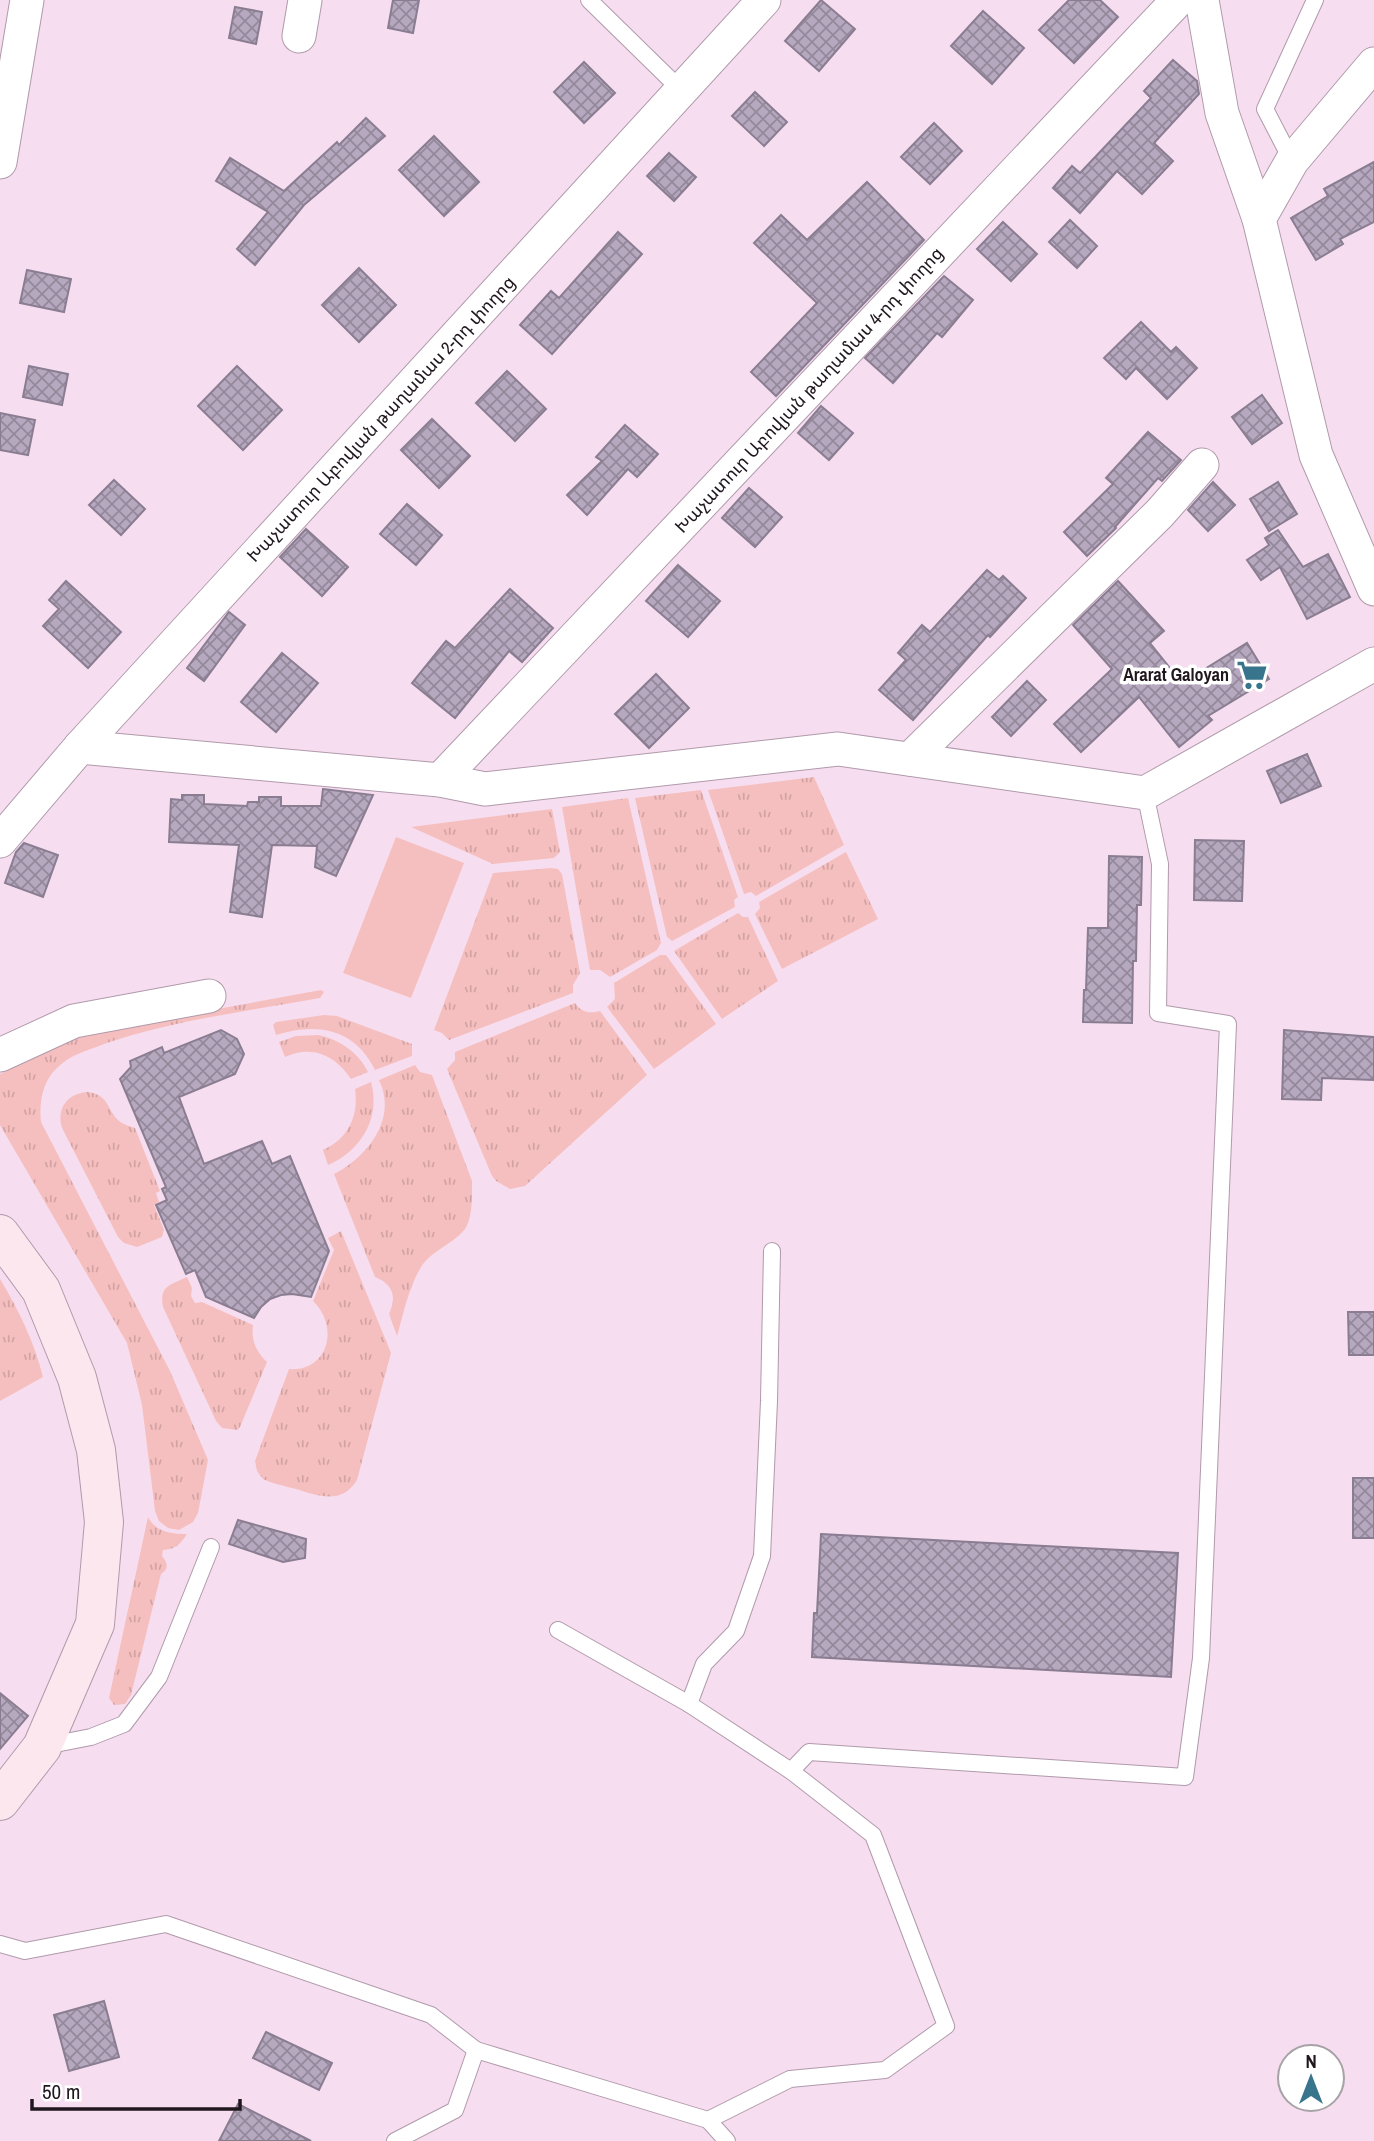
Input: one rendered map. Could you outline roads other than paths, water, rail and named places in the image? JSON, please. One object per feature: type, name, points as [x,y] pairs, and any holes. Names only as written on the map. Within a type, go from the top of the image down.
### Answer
[{"type":"main road","points":[[0,1234],[41,1290],[77,1378],[96,1450],[104,1522],[95,1624],[42,1747],[0,1801]]},
{"type":"street","points":[[0,162],[27,0]]},
{"type":"street","points":[[299,37],[305,0]]},
{"type":"street","name":"Խաչատուր Աբովյան թաղամաս 2-րդ փողոց","points":[[0,841],[80,747],[764,0]]},
{"type":"street","name":"Խաչատուր Աբովյան թաղամաս 4-րդ փողոց","points":[[440,780],[1178,0]]},
{"type":"street","points":[[1202,0],[1222,113],[1259,219],[1316,455],[1374,589]]},
{"type":"street","points":[[1259,219],[1292,161],[1374,64]]},
{"type":"street","points":[[910,759],[1160,513],[1202,465]]},
{"type":"street","points":[[80,747],[440,780],[485,789],[838,749],[1145,793],[1374,664]]},
{"type":"street","points":[[0,1055],[74,1021],[209,996]]},
{"type":"lane","points":[[589,0],[682,92]]},
{"type":"lane","points":[[1292,161],[1265,109],[1315,0]]},
{"type":"lane","points":[[791,1771],[809,1752],[1185,1777],[1201,1658],[1228,1024],[1158,1013],[1160,863],[1145,793]]},
{"type":"lane","points":[[689,1704],[704,1664],[736,1631],[762,1556],[772,1251]]},
{"type":"lane","points":[[42,1747],[91,1737],[124,1724],[159,1677],[211,1547]]},
{"type":"lane","points":[[558,1630],[689,1704],[791,1771],[873,1835],[946,2026],[885,2070],[790,2079],[708,2120]]},
{"type":"lane","points":[[0,1944],[25,1951],[166,1924],[431,2015],[476,2050],[708,2120],[727,2141]]},
{"type":"lane","points":[[395,2141],[455,2110],[476,2050]]},
{"type":"place","name":"Ararat Galoyan","points":[[1252,675]]}]
